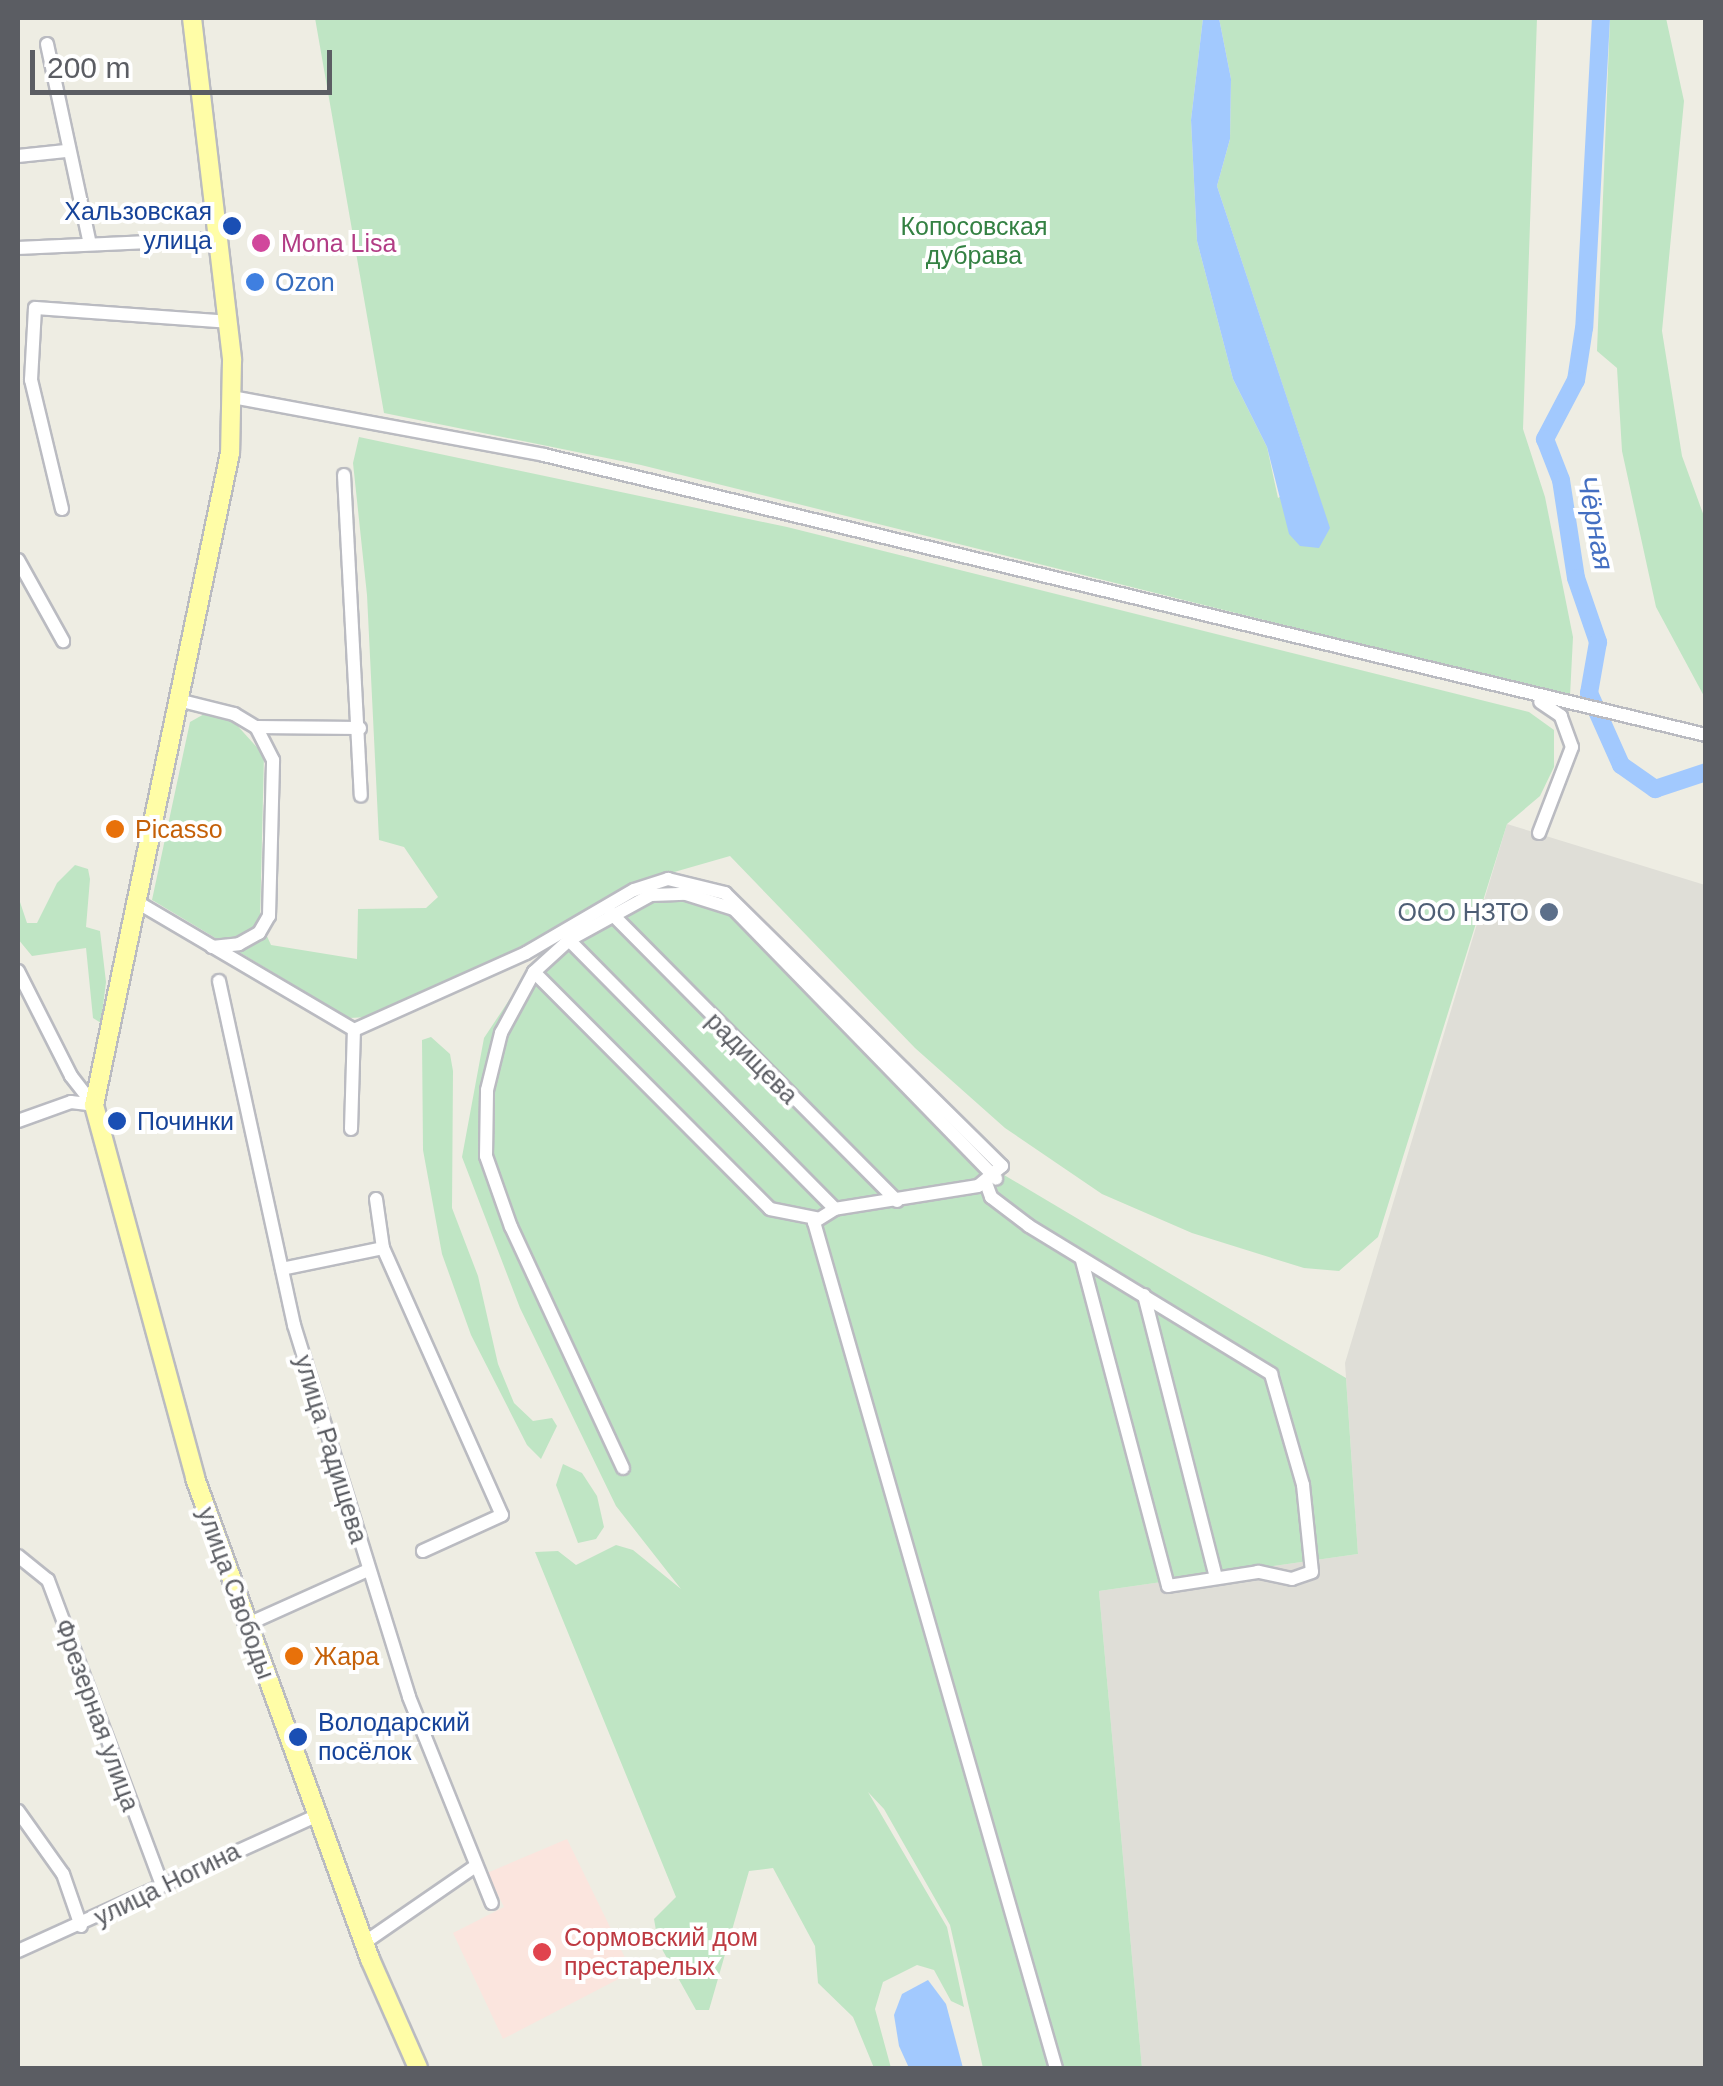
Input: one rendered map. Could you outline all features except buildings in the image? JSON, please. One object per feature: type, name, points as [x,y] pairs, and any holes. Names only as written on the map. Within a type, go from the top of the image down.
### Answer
[{"type":"main road","points":[[94,1105],[222,512],[232,397],[228,322],[192,18]]},
{"type":"main road","name":"улица Свободы","points":[[94,1105],[195,1478],[364,1943],[418,2068]]},
{"type":"street","points":[[47,44],[66,151],[88,240]]},
{"type":"street","points":[[18,156],[66,151]]},
{"type":"street","points":[[18,248],[88,240],[220,240]]},
{"type":"street","points":[[62,509],[31,380],[35,308],[228,322]]},
{"type":"street","points":[[232,397],[544,455],[1534,698],[1706,735]]},
{"type":"street","points":[[344,474],[361,796]]},
{"type":"street","points":[[18,560],[64,641]]},
{"type":"street","points":[[1534,698],[1560,716],[1572,747],[1539,834]]},
{"type":"street","points":[[182,701],[234,714],[256,727],[360,728]]},
{"type":"street","points":[[212,948],[239,944],[259,932],[269,916],[273,760],[256,727]]},
{"type":"street","points":[[354,1030],[668,879],[726,893],[749,910],[1002,1166],[991,1180],[991,1198],[1082,1260],[1271,1374],[1303,1485],[1312,1572],[1292,1579],[1258,1572],[1168,1586],[1082,1260]]},
{"type":"street","points":[[624,1468],[510,1226],[486,1156],[486,1090],[501,1033],[534,972],[569,940],[650,894],[686,894],[734,909],[991,1180]]},
{"type":"street","points":[[137,902],[354,1030]]},
{"type":"street","name":"радищева","points":[[611,913],[897,1201]]},
{"type":"street","points":[[569,940],[835,1209]]},
{"type":"street","points":[[18,970],[71,1076],[94,1105]]},
{"type":"street","points":[[534,972],[770,1209],[816,1218],[835,1209],[897,1201],[991,1180]]},
{"type":"street","name":"улица Радищева","points":[[219,981],[282,1269],[368,1570],[474,1868],[492,1903]]},
{"type":"street","points":[[352,1129],[354,1030]]},
{"type":"street","points":[[18,1122],[70,1102],[94,1105]]},
{"type":"street","points":[[376,1199],[382,1248],[502,1515],[423,1550]]},
{"type":"street","points":[[816,1218],[950,1712],[1056,2068]]},
{"type":"street","points":[[282,1269],[382,1248]]},
{"type":"street","points":[[1144,1295],[1216,1578]]},
{"type":"street","name":"Фрезерная улица","points":[[18,1556],[48,1580],[162,1885]]},
{"type":"street","points":[[18,1572],[33,1566]]},
{"type":"street","points":[[248,1624],[368,1570]]},
{"type":"street","points":[[18,1811],[63,1874],[81,1926]]},
{"type":"street","name":"улица Ногина","points":[[18,1950],[81,1926],[316,1816]]},
{"type":"street","points":[[364,1943],[474,1868]]},
{"type":"shaded area","points":[[1507,824],[1705,885],[1705,2068],[1142,2068],[1099,1591],[1358,1554],[1345,1363]]},
{"type":"shaded area","name":"Сормовский дом престарелых","points":[[567,1839],[632,1972],[503,2039],[453,1933],[504,1907],[487,1873]]},
{"type":"green space","name":"Копосовская дубрава","points":[[315,18],[1203,18],[1191,120],[1197,241],[1233,379],[1267,447],[1278,498],[1313,477],[1217,186],[1230,139],[1231,79],[1219,18],[1537,18],[1523,429],[1545,497],[1573,637],[1570,696],[641,465],[384,413]]},
{"type":"green space","points":[[1610,18],[1666,18],[1684,101],[1662,331],[1682,456],[1705,519],[1705,698],[1656,607],[1622,451],[1617,368],[1597,351]]},
{"type":"green space","points":[[359,437],[787,527],[1529,712],[1554,730],[1554,767],[1540,796],[1507,824],[1378,1237],[1339,1271],[1304,1268],[1192,1233],[1102,1194],[1005,1128],[915,1048],[730,856],[636,883],[503,956],[369,1017],[349,1018],[152,900],[190,722],[206,713],[234,722],[264,755],[260,921],[271,945],[357,959],[358,909],[426,908],[438,897],[404,847],[379,840],[367,595],[353,463]]},
{"type":"green space","points":[[75,865],[88,869],[90,879],[86,927],[100,931],[106,982],[101,1023],[93,1018],[86,948],[32,956],[18,939],[18,896],[27,923],[37,923],[57,883]]},
{"type":"green space","points":[[642,892],[731,901],[1004,1175],[1346,1378],[1358,1554],[1099,1591],[1142,2068],[983,2068],[950,1925],[884,1809],[868,1792],[947,1927],[964,2007],[951,2001],[934,1970],[917,1965],[883,1982],[875,2009],[891,2068],[874,2068],[853,2017],[818,1983],[815,1946],[773,1868],[749,1871],[709,2010],[696,2010],[658,1942],[654,1919],[676,1897],[535,1552],[558,1551],[576,1565],[616,1545],[633,1550],[681,1589],[616,1506],[520,1308],[462,1157],[484,1038],[539,955],[602,909]]},
{"type":"green space","points":[[431,1037],[450,1054],[452,1208],[478,1276],[498,1364],[514,1403],[533,1421],[552,1418],[557,1426],[541,1459],[527,1445],[471,1335],[442,1254],[423,1150],[422,1040]]},
{"type":"green space","points":[[563,1464],[582,1473],[597,1496],[604,1527],[596,1539],[578,1543],[556,1485]]},
{"type":"water","points":[[1203,18],[1219,18],[1231,79],[1230,139],[1217,186],[1330,528],[1319,548],[1300,546],[1289,534],[1267,447],[1233,379],[1197,241],[1191,120]]},
{"type":"water","points":[[928,1980],[946,2004],[963,2068],[909,2068],[899,2046],[894,2015],[902,1994]]},
{"type":"waterway","name":"Чёрная","points":[[1601,18],[1584,328],[1576,380],[1545,439],[1561,480],[1576,578],[1598,642],[1589,693],[1621,765],[1655,789],[1706,772]]},
{"type":"place","name":"Хальзовская улица","points":[[232,226]]},
{"type":"place","name":"Mona Lisa","points":[[261,243]]},
{"type":"place","name":"Ozon","points":[[255,282]]},
{"type":"place","name":"Picasso","points":[[115,829]]},
{"type":"place","name":"ООО НЗТО","points":[[1549,912]]},
{"type":"place","name":"Починки","points":[[117,1121]]},
{"type":"place","name":"Жара","points":[[294,1656]]},
{"type":"place","name":"Володарский посёлок","points":[[298,1737]]},
{"type":"place","name":"Сормовский дом престарелых","points":[[542,1952]]}]
